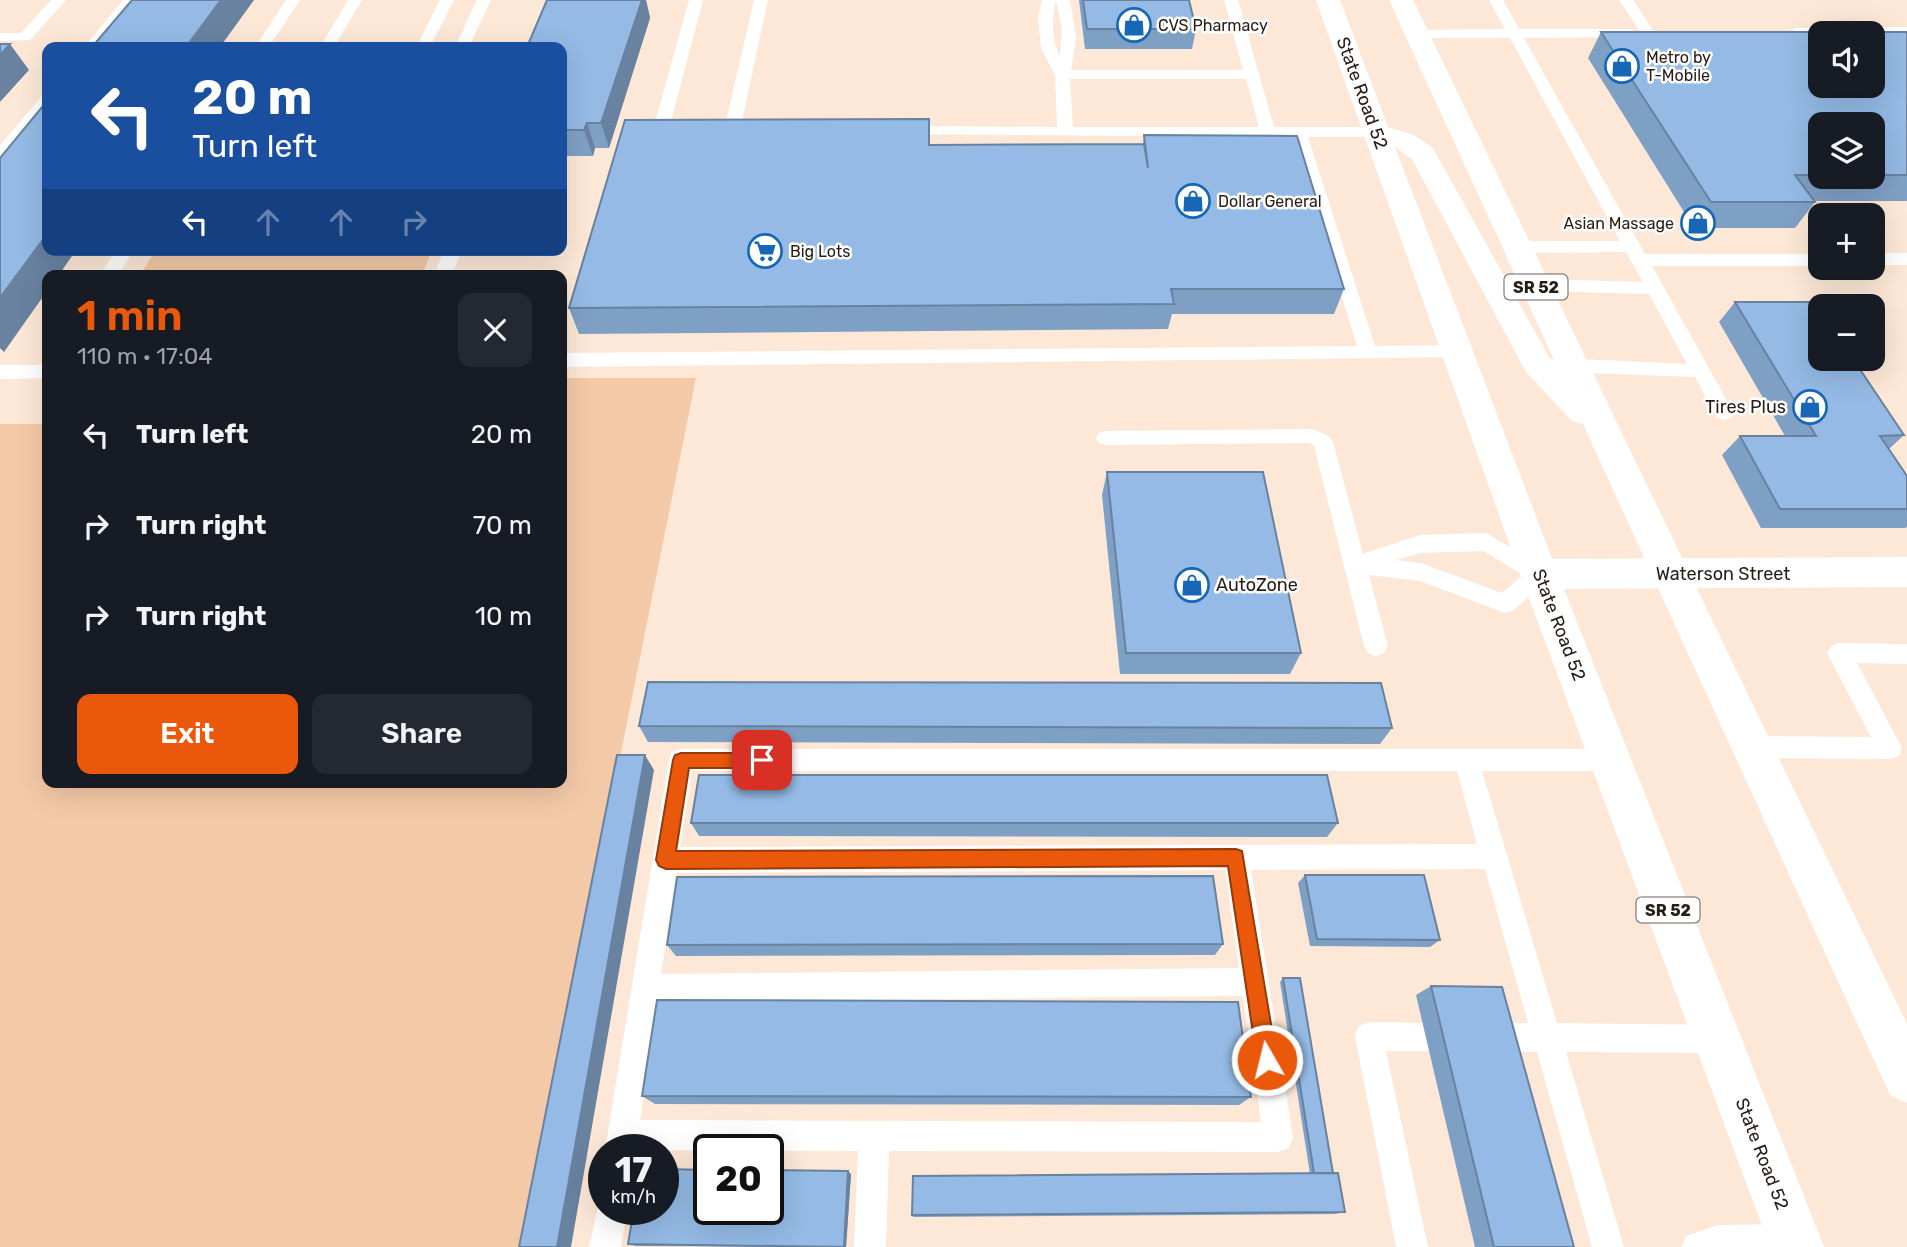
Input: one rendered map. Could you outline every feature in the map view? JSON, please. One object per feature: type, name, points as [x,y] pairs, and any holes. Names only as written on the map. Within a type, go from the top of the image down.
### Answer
[{"type":"main road","name":"State Road 52","points":[[1328,0],[1539,574],[1796,1244]]},
{"type":"main road","name":"SR 52","points":[[1401,0],[1907,1078]]},
{"type":"main road","points":[[1377,132],[1405,141],[1423,154],[1537,364],[1605,434]]},
{"type":"main road","name":"Waterson Street","points":[[1539,574],[1907,572]]},
{"type":"lane","points":[[0,37],[25,37],[59,0]]},
{"type":"lane","points":[[94,42],[130,0]]},
{"type":"lane","points":[[265,42],[293,0]]},
{"type":"lane","points":[[330,42],[355,0]]},
{"type":"lane","points":[[425,42],[447,0]]},
{"type":"lane","points":[[464,42],[484,0]]},
{"type":"lane","points":[[696,0],[661,130],[696,130]]},
{"type":"lane","points":[[732,130],[761,0]]},
{"type":"lane","points":[[1049,0],[1045,17],[1048,48],[1062,75]]},
{"type":"lane","points":[[1063,0],[1068,15],[1071,48],[1062,75],[1065,131]]},
{"type":"lane","points":[[1231,0],[1268,132]]},
{"type":"lane","points":[[1496,0],[1724,413]]},
{"type":"lane","points":[[1418,34],[1654,33],[1626,0]]},
{"type":"lane","points":[[1775,32],[1907,32]]},
{"type":"lane","points":[[1062,75],[1251,74]]},
{"type":"lane","points":[[0,155],[42,105]]},
{"type":"lane","points":[[890,131],[1377,132]]},
{"type":"lane","points":[[1299,132],[1368,353]]},
{"type":"lane","points":[[1518,247],[1808,260]]},
{"type":"lane","points":[[1885,259],[1907,259]]},
{"type":"lane","points":[[1535,285],[1655,288]]},
{"type":"lane","points":[[567,360],[1458,352]]},
{"type":"lane","points":[[1537,364],[1702,371]]},
{"type":"lane","points":[[0,372],[42,372]]},
{"type":"lane","points":[[1106,438],[1313,436],[1323,442],[1376,646]]},
{"type":"lane","points":[[1486,542],[1539,574],[1505,604],[1421,572],[1354,565],[1420,544],[1486,542]]},
{"type":"lane","points":[[1899,752],[1839,653],[1907,654]]},
{"type":"lane","points":[[1752,747],[1899,752]]},
{"type":"lane","points":[[622,1134],[681,760],[1611,760]]},
{"type":"lane","points":[[1466,760],[1608,1247]]},
{"type":"lane","points":[[666,860],[1494,856]]},
{"type":"lane","points":[[679,1141],[874,1136],[1278,1137],[1236,858]]},
{"type":"lane","points":[[645,988],[1255,982]]},
{"type":"lane","points":[[1412,1247],[1369,1036],[1426,1037]]},
{"type":"lane","points":[[1496,1037],[1717,1039]]},
{"type":"lane","points":[[870,1247],[874,1136]]},
{"type":"lane","points":[[605,1247],[608,1225]]},
{"type":"lane","points":[[1697,1247],[1718,1241],[1796,1244]]},
{"type":"shaded area","points":[[152,256],[430,256],[424,270],[143,270]]},
{"type":"shaded area","points":[[567,378],[696,378],[522,1247],[0,1247],[0,424],[42,424],[42,788],[567,788]]},
{"type":"building","points":[[132,0],[221,0],[190,42],[96,42]]},
{"type":"building","points":[[547,0],[642,0],[601,123],[587,123],[584,130],[567,130],[567,42],[529,42]]},
{"type":"building","points":[[1083,0],[1189,0],[1196,29],[1087,29]]},
{"type":"building","points":[[1601,32],[1808,32],[1808,98],[1885,98],[1885,32],[1907,32],[1907,175],[1885,175],[1885,112],[1808,112],[1808,175],[1795,175],[1815,202],[1711,202]]},
{"type":"building","points":[[0,44],[10,44],[0,55]]},
{"type":"building","points":[[42,107],[42,241],[0,298],[0,158]]},
{"type":"building","points":[[929,119],[929,145],[1144,144],[1148,168],[1144,135],[1297,136],[1344,289],[1171,289],[1174,304],[569,308],[625,120]]},
{"type":"building","points":[[1735,302],[1808,302],[1808,371],[1861,371],[1904,435],[1880,436],[1907,476],[1907,509],[1780,509],[1740,436],[1816,436]]},
{"type":"building","name":"AutoZone","points":[[1107,472],[1263,472],[1301,653],[1126,653]]},
{"type":"building","points":[[648,682],[1381,683],[1392,728],[639,726]]},
{"type":"building","points":[[617,755],[645,755],[557,1247],[519,1247]]},
{"type":"building","points":[[699,775],[1327,775],[1338,823],[691,823]]},
{"type":"building","points":[[1305,875],[1424,875],[1440,940],[1317,939]]},
{"type":"building","points":[[1213,876],[1223,944],[667,945],[677,877]]},
{"type":"building","points":[[1283,978],[1300,978],[1333,1173],[1314,1173]]},
{"type":"building","points":[[1431,986],[1502,987],[1574,1247],[1494,1247]]},
{"type":"building","points":[[657,1000],[1238,1002],[1251,1097],[642,1096]]},
{"type":"building","points":[[679,1169],[693,1170],[693,1225],[784,1225],[784,1170],[848,1171],[844,1247],[628,1244],[631,1225],[679,1225]]},
{"type":"building","points":[[1338,1173],[1345,1212],[912,1215],[913,1176]]},
{"type":"place","name":"CVS Pharmacy","points":[[1134,25]]},
{"type":"place","name":"Metro by T-Mobile","points":[[1622,66]]},
{"type":"place","name":"Dollar General","points":[[1193,201]]},
{"type":"place","name":"Asian Massage","points":[[1698,223]]},
{"type":"place","name":"Big Lots","points":[[765,251]]},
{"type":"place","name":"Tires Plus","points":[[1810,407]]},
{"type":"place","name":"AutoZone","points":[[1192,585]]},
{"type":"route","points":[[762,760],[681,760],[666,860],[1236,858],[1267,1060]]}]
